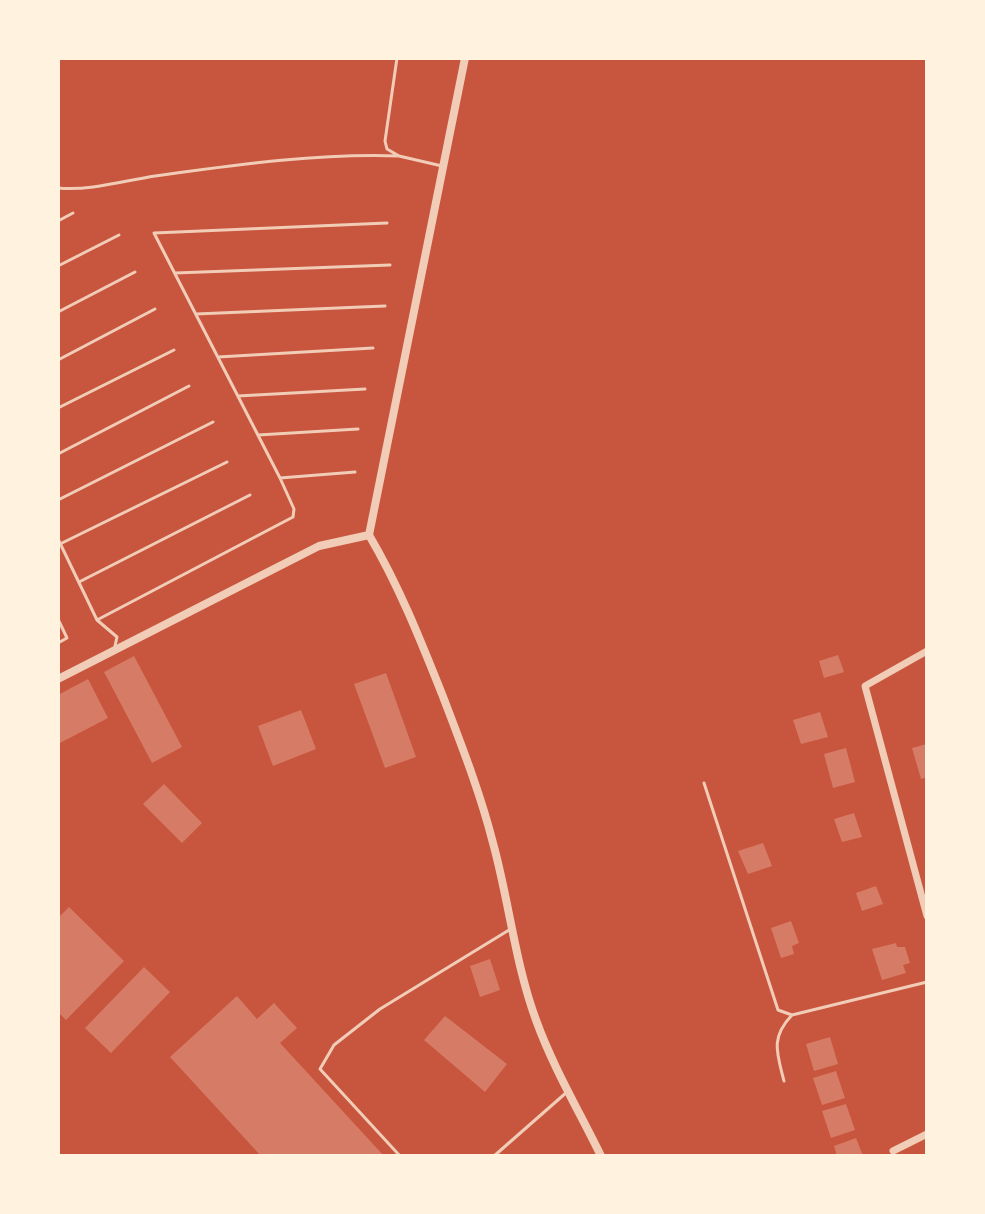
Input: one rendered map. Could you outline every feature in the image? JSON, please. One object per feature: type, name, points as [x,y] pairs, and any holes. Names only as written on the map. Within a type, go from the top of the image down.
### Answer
[{"type":"street","points":[[465,58],[369,535],[393,576],[412,618],[470,769],[494,846],[535,1019],[567,1092],[601,1156]]},
{"type":"street","points":[[58,679],[319,546],[369,535]]},
{"type":"street","points":[[927,651],[865,686],[927,916]]},
{"type":"street","points":[[893,1151],[927,1134]]},
{"type":"lane","points":[[397,58],[385,141],[387,149],[399,156]]},
{"type":"lane","points":[[58,188],[110,185],[263,163],[349,156],[399,156],[442,166]]},
{"type":"lane","points":[[58,221],[73,213]]},
{"type":"lane","points":[[97,620],[293,517],[294,509],[280,478],[154,233],[387,223]]},
{"type":"lane","points":[[58,266],[119,235]]},
{"type":"lane","points":[[175,273],[390,265]]},
{"type":"lane","points":[[58,312],[135,272]]},
{"type":"lane","points":[[196,314],[385,306]]},
{"type":"lane","points":[[58,360],[155,309]]},
{"type":"lane","points":[[218,357],[373,348]]},
{"type":"lane","points":[[58,408],[174,350]]},
{"type":"lane","points":[[58,454],[189,386]]},
{"type":"lane","points":[[238,396],[365,389]]},
{"type":"lane","points":[[58,500],[213,422]]},
{"type":"lane","points":[[258,435],[358,429]]},
{"type":"lane","points":[[115,650],[117,637],[97,620],[59,542],[227,462]]},
{"type":"lane","points":[[280,478],[355,472]]},
{"type":"lane","points":[[79,582],[250,495]]},
{"type":"lane","points":[[58,619],[67,638],[58,643]]},
{"type":"lane","points":[[704,783],[778,1010],[792,1015]]},
{"type":"lane","points":[[400,1156],[320,1069],[334,1045],[380,1009],[512,928]]},
{"type":"lane","points":[[784,1081],[775,1047],[780,1027],[792,1015],[927,982]]},
{"type":"lane","points":[[494,1156],[567,1092]]},
{"type":"building","points":[[838,655],[844,672],[824,678],[819,661]]},
{"type":"building","points":[[134,656],[182,747],[152,763],[104,672]]},
{"type":"building","points":[[386,673],[416,757],[385,768],[354,684]]},
{"type":"building","points":[[88,679],[108,718],[58,744],[58,695]]},
{"type":"building","points":[[301,710],[316,749],[273,766],[258,726]]},
{"type":"building","points":[[820,712],[828,737],[801,744],[793,720]]},
{"type":"building","points":[[927,744],[927,777],[921,779],[912,748]]},
{"type":"building","points":[[846,748],[855,782],[833,788],[824,754]]},
{"type":"building","points":[[164,784],[202,823],[182,843],[143,804]]},
{"type":"building","points":[[854,813],[862,837],[842,842],[834,819]]},
{"type":"building","points":[[763,843],[772,866],[748,874],[738,851]]},
{"type":"building","points":[[876,886],[883,904],[862,911],[856,893]]},
{"type":"building","points":[[69,907],[124,961],[66,1020],[58,1012],[58,918]]},
{"type":"building","points":[[791,921],[799,943],[792,946],[794,954],[781,958],[771,928]]},
{"type":"building","points":[[896,943],[897,947],[905,947],[910,963],[903,965],[906,973],[882,980],[872,949]]},
{"type":"building","points":[[490,959],[500,990],[480,997],[470,966]]},
{"type":"building","points":[[144,967],[170,992],[111,1053],[85,1028]]},
{"type":"building","points":[[237,996],[257,1019],[274,1003],[297,1028],[280,1043],[384,1156],[261,1156],[170,1057]]},
{"type":"building","points":[[445,1016],[507,1064],[485,1092],[424,1040]]},
{"type":"building","points":[[830,1037],[838,1064],[814,1071],[806,1044]]},
{"type":"building","points":[[836,1071],[845,1098],[822,1105],[813,1078]]},
{"type":"building","points":[[846,1104],[855,1130],[831,1138],[822,1111]]},
{"type":"building","points":[[856,1138],[863,1156],[837,1156],[834,1146]]}]
